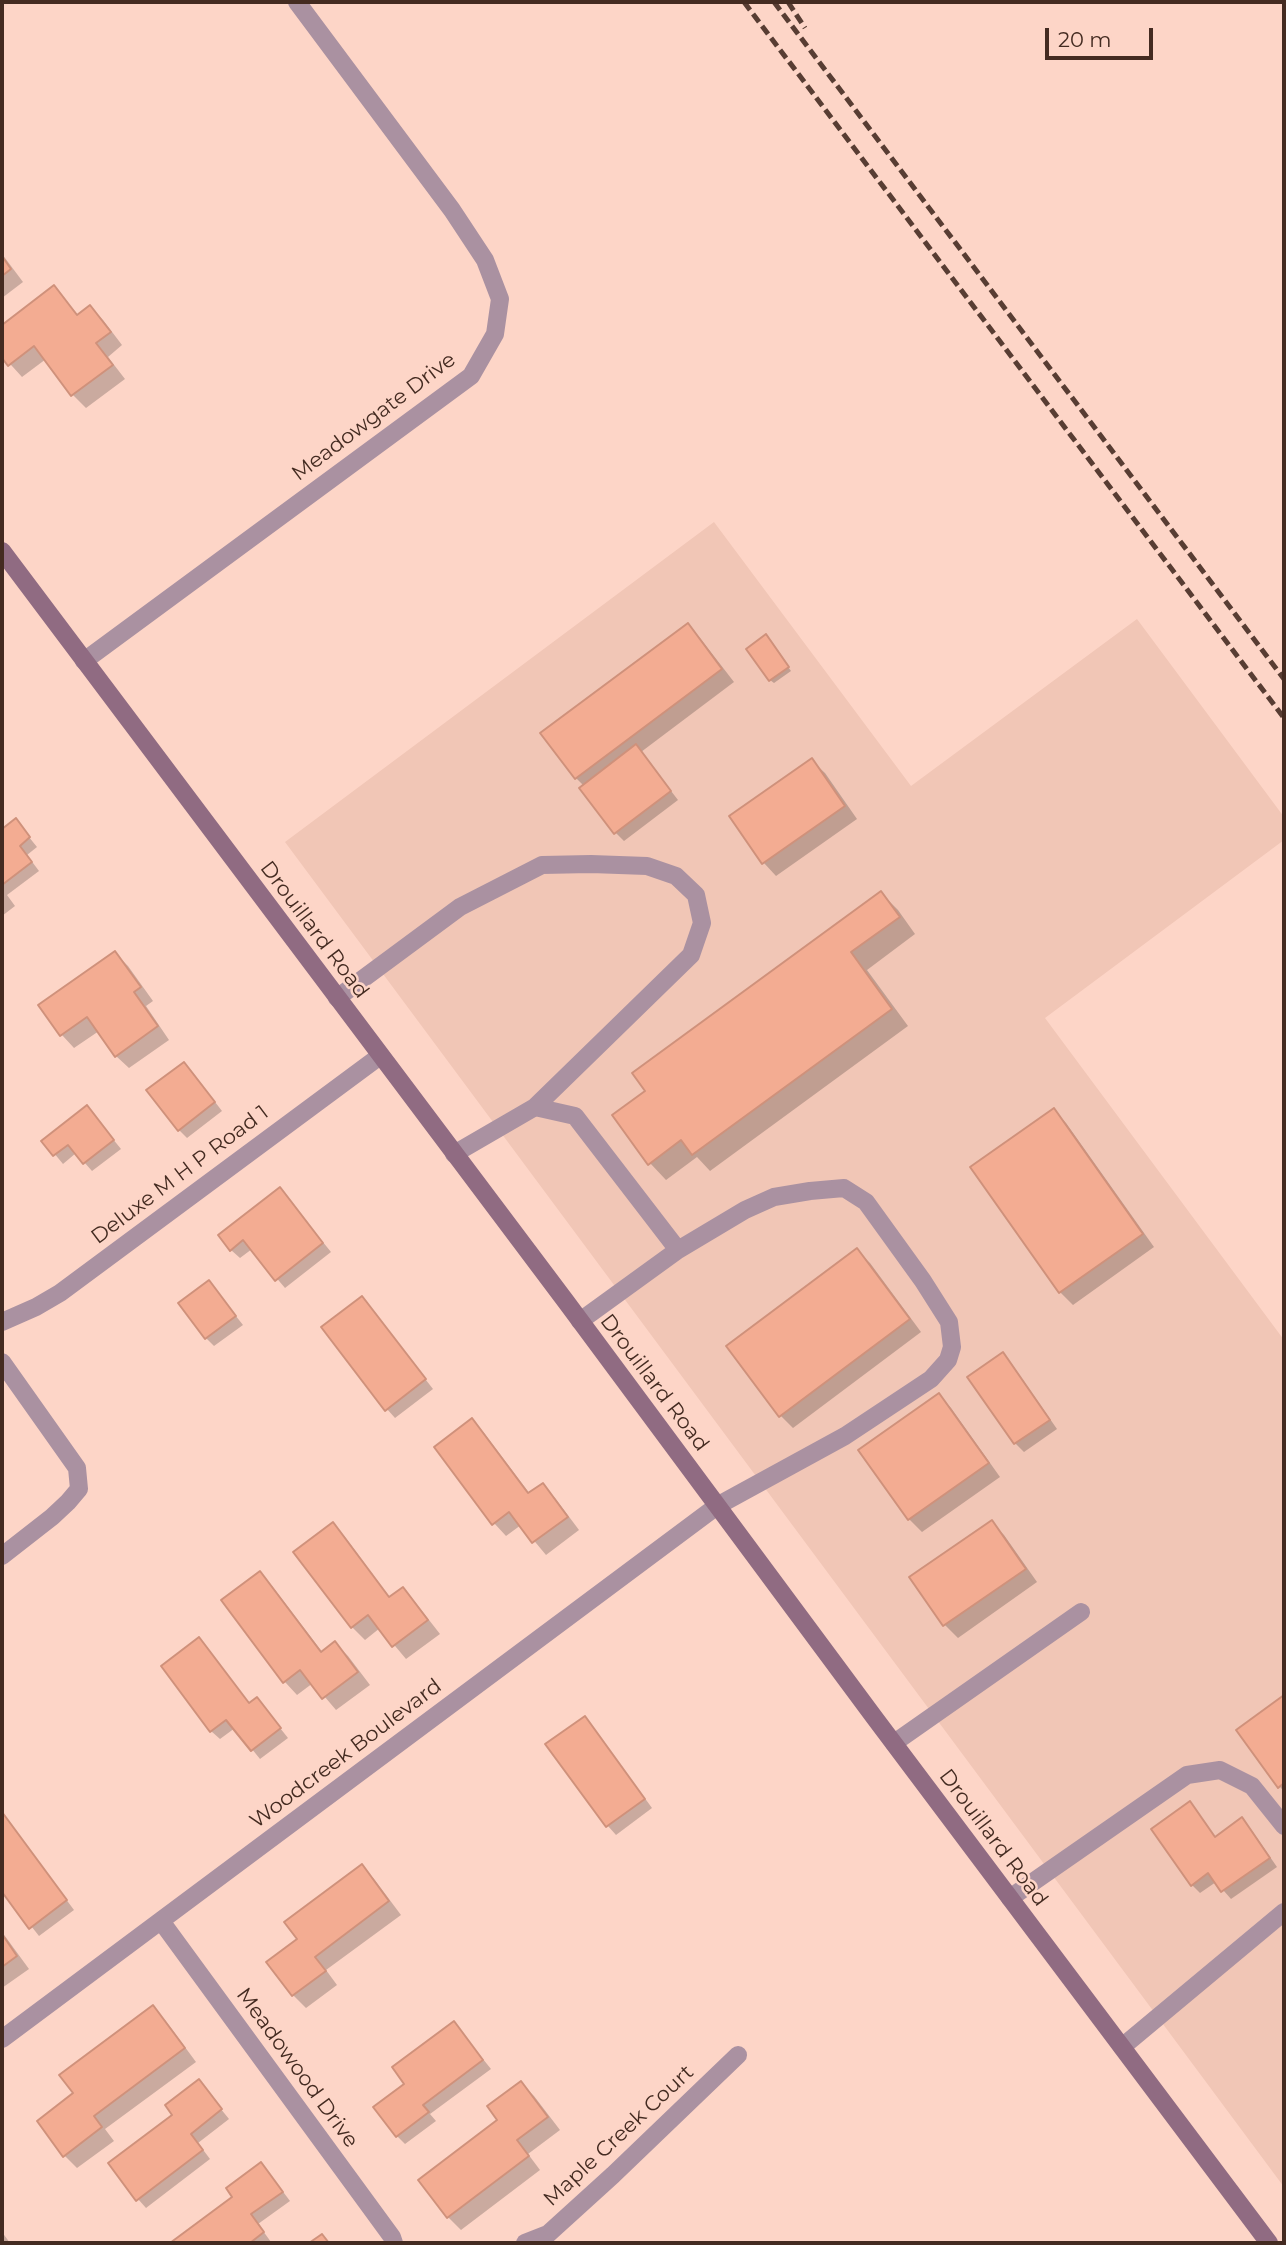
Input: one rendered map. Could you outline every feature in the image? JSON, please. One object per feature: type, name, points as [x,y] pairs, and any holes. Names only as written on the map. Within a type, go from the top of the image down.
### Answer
[{"type":"street","name":"Meadowgate Drive","points":[[84,662],[471,376],[495,334],[500,299],[485,260],[452,210],[297,2]]},
{"type":"street","name":"Drouillard Road","points":[[2,551],[1269,2243]]},
{"type":"street","points":[[337,998],[460,907],[542,865],[647,866],[676,876],[696,895],[702,923],[691,955],[535,1107],[454,1153]]},
{"type":"street","name":"Deluxe M H P Road 1","points":[[2,1322],[60,1293],[380,1056]]},
{"type":"street","points":[[535,1107],[575,1116],[678,1250]]},
{"type":"street","name":"Woodcreek Boulevard","points":[[2,2039],[717,1506],[845,1436],[931,1379],[948,1360],[952,1347],[949,1322],[923,1280],[866,1202],[844,1188],[774,1197],[745,1210],[678,1250],[580,1321]]},
{"type":"street","points":[[2,1362],[77,1468],[79,1489],[52,1517],[2,1556]]},
{"type":"street","points":[[894,1743],[1081,1612]]},
{"type":"street","points":[[1010,1898],[1187,1775],[1220,1770],[1252,1786],[1284,1826]]},
{"type":"street","points":[[1122,2047],[1284,1912]]},
{"type":"street","name":"Meadowood Drive","points":[[160,1921],[392,2236],[394,2243]]},
{"type":"street","name":"Maple Creek Court","points":[[525,2243],[548,2234],[738,2055]]},
{"type":"shaded area","points":[[714,522],[911,786],[1137,619],[1284,817],[1284,840],[1045,1018],[1284,1340],[1284,2187],[285,842]]},
{"type":"building","points":[[2,256],[11,269],[2,276]]},
{"type":"building","points":[[54,285],[77,315],[90,305],[111,332],[96,343],[113,365],[71,396],[34,346],[8,366],[2,358],[2,325]]},
{"type":"building","points":[[688,623],[722,669],[575,779],[540,733]]},
{"type":"building","points":[[766,634],[789,667],[769,681],[746,649]]},
{"type":"building","points":[[636,744],[671,791],[614,834],[579,788]]},
{"type":"building","points":[[812,758],[845,806],[762,864],[729,816]]},
{"type":"building","points":[[16,818],[30,837],[20,846],[32,862],[2,885],[2,829]]},
{"type":"building","points":[[881,891],[900,917],[851,952],[892,1009],[692,1155],[681,1140],[648,1165],[612,1115],[645,1091],[632,1073]]},
{"type":"building","points":[[115,951],[141,987],[134,992],[158,1026],[115,1057],[87,1017],[60,1036],[38,1005]]},
{"type":"building","points":[[184,1062],[215,1102],[178,1131],[146,1090]]},
{"type":"building","points":[[87,1105],[114,1140],[83,1164],[68,1145],[53,1156],[41,1141]]},
{"type":"building","points":[[1054,1108],[1143,1234],[1059,1293],[970,1167]]},
{"type":"building","points":[[280,1187],[323,1243],[275,1281],[243,1240],[230,1251],[218,1235]]},
{"type":"building","points":[[857,1248],[910,1319],[779,1417],[726,1346]]},
{"type":"building","points":[[209,1280],[236,1316],[205,1339],[178,1303]]},
{"type":"building","points":[[362,1296],[426,1379],[385,1411],[321,1327]]},
{"type":"building","points":[[1003,1352],[1050,1420],[1014,1444],[967,1377]]},
{"type":"building","points":[[939,1393],[989,1463],[908,1520],[858,1450]]},
{"type":"building","points":[[472,1418],[528,1493],[543,1483],[568,1517],[532,1543],[509,1512],[492,1525],[434,1447]]},
{"type":"building","points":[[992,1520],[1026,1569],[943,1626],[909,1577]]},
{"type":"building","points":[[333,1522],[389,1597],[403,1587],[428,1620],[392,1647],[368,1615],[351,1628],[293,1552]]},
{"type":"building","points":[[260,1571],[321,1652],[335,1641],[358,1672],[322,1699],[300,1670],[283,1683],[221,1600]]},
{"type":"building","points":[[199,1637],[249,1703],[257,1697],[281,1728],[251,1751],[226,1720],[210,1732],[161,1666]]},
{"type":"building","points":[[1284,1695],[1284,1783],[1278,1788],[1236,1730]]},
{"type":"building","points":[[585,1716],[645,1799],[606,1827],[545,1744]]},
{"type":"building","points":[[1190,1801],[1215,1837],[1242,1817],[1270,1858],[1221,1892],[1208,1873],[1191,1886],[1151,1829]]},
{"type":"building","points":[[2,1812],[67,1900],[29,1929],[2,1892]]},
{"type":"building","points":[[362,1864],[389,1901],[315,1957],[326,1971],[292,1996],[266,1962],[297,1939],[284,1922]]},
{"type":"building","points":[[2,1934],[17,1956],[2,1967]]},
{"type":"building","points":[[153,2005],[185,2048],[94,2116],[102,2127],[63,2157],[37,2121],[73,2093],[59,2075]]},
{"type":"building","points":[[454,2021],[483,2060],[423,2105],[429,2112],[396,2137],[373,2107],[404,2084],[392,2067]]},
{"type":"building","points":[[199,2079],[222,2109],[191,2134],[203,2150],[136,2201],[108,2163],[172,2115],[165,2105]]},
{"type":"building","points":[[521,2081],[548,2117],[517,2140],[529,2156],[447,2218],[418,2180],[497,2120],[487,2106]]},
{"type":"building","points":[[261,2162],[283,2192],[251,2214],[264,2232],[250,2243],[170,2243],[232,2197],[226,2188]]},
{"type":"building","points":[[322,2234],[329,2243],[309,2243]]},
{"type":"railway","points":[[744,2],[1284,718]]},
{"type":"railway","points":[[774,2],[1284,679]]},
{"type":"railway","points":[[788,2],[805,28]]}]
